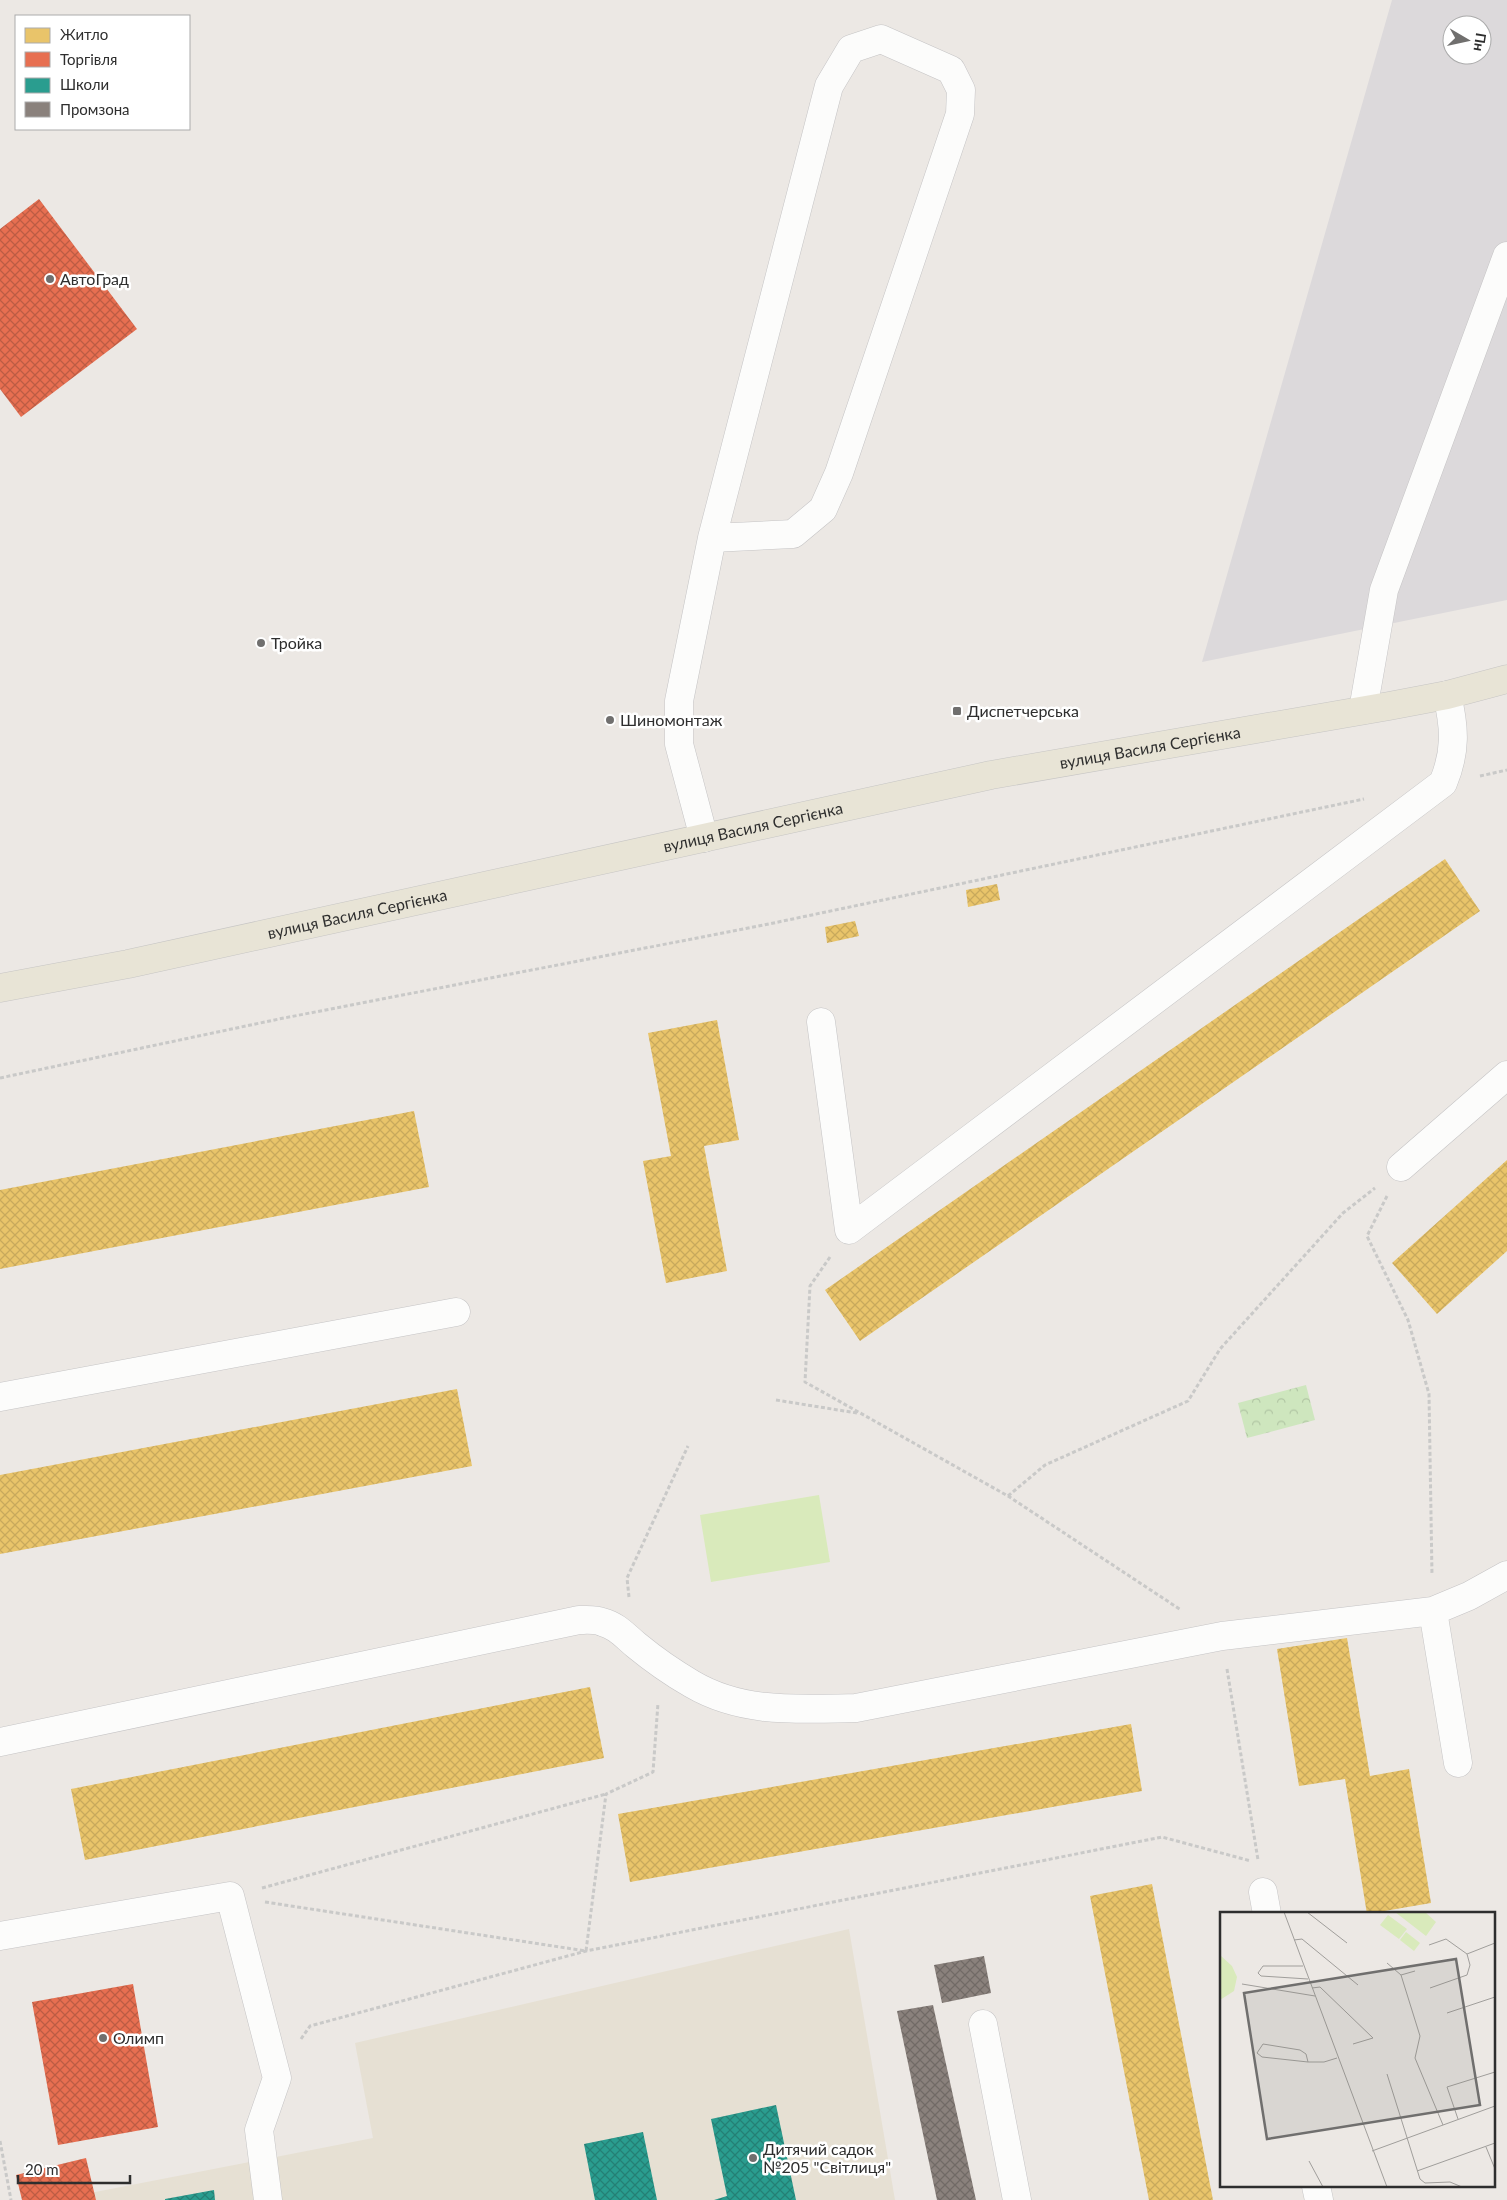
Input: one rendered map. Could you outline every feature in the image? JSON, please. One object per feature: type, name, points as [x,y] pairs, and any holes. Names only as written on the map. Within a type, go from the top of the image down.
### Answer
[{"type":"main road","name":"вулиця Василя Сергієнка","points":[[0,988],[128,964],[991,775],[1447,695],[1507,679]]},
{"type":"lane","points":[[704,838],[679,744],[680,701],[712,538],[829,86],[851,49],[881,39],[951,70],[961,90],[960,114],[839,473],[822,509],[793,534],[712,538]]},
{"type":"lane","points":[[1363,710],[1384,590],[1507,256]]},
{"type":"lane","points":[[822,1022],[849,1230],[1443,783],[1451,763],[1453,742],[1452,717],[1447,695]]},
{"type":"lane","points":[[1401,1167],[1507,1074]]},
{"type":"lane","points":[[0,1397],[456,1312]]},
{"type":"lane","points":[[0,1742],[579,1620],[600,1621],[620,1630],[660,1663],[693,1685],[726,1699],[757,1708],[856,1708],[1222,1636],[1433,1611],[1469,1596],[1507,1575]]},
{"type":"lane","points":[[1433,1611],[1458,1763]]},
{"type":"lane","points":[[0,1936],[230,1896],[277,2078],[259,2130],[268,2200]]},
{"type":"lane","points":[[983,2024],[1016,2200]]},
{"type":"path","points":[[1443,783],[1507,770]]},
{"type":"path","points":[[0,1078],[279,1018],[764,926],[1366,799]]},
{"type":"path","points":[[1008,1496],[1045,1465],[1188,1401],[1220,1349],[1294,1266],[1343,1213],[1401,1167]]},
{"type":"path","points":[[1401,1167],[1367,1236],[1408,1320],[1429,1394],[1433,1611]]},
{"type":"path","points":[[277,2078],[310,2026],[586,1951],[1162,1837],[1259,1863],[1222,1636],[1008,1496],[805,1382],[810,1286],[849,1230]]},
{"type":"path","points":[[776,1400],[860,1413]]},
{"type":"path","points":[[635,1644],[627,1578],[688,1446]]},
{"type":"path","points":[[230,1896],[606,1794],[653,1772],[660,1663]]},
{"type":"path","points":[[586,1951],[606,1794]]},
{"type":"path","points":[[230,1896],[586,1951]]},
{"type":"path","points":[[0,2141],[2,2162],[11,2200]]},
{"type":"shaded area","points":[[1392,0],[1507,0],[1507,600],[1202,662]]},
{"type":"shaded area","points":[[849,1929],[895,2200],[54,2200],[373,2138],[355,2043]]},
{"type":"green space","points":[[1306,1385],[1315,1420],[1247,1438],[1238,1403]]},
{"type":"green space","points":[[819,1495],[830,1562],[711,1582],[700,1515]]},
{"type":"building: Житло","points":[[1445,859],[1480,911],[860,1341],[825,1290]]},
{"type":"building: Житло","points":[[997,884],[1000,900],[968,907],[966,890]]},
{"type":"building: Житло","points":[[855,921],[859,936],[827,943],[825,927]]},
{"type":"building: Житло","points":[[717,1020],[739,1140],[704,1146],[727,1271],[666,1283],[643,1161],[671,1156],[648,1033]]},
{"type":"building: Житло","points":[[414,1111],[429,1187],[0,1269],[0,1190]]},
{"type":"building: Житло","points":[[1507,1160],[1507,1251],[1437,1314],[1392,1263]]},
{"type":"building: Житло","points":[[457,1389],[472,1466],[0,1554],[0,1475]]},
{"type":"building: Житло","points":[[1347,1638],[1370,1776],[1409,1769],[1431,1903],[1379,1912],[1367,1912],[1345,1779],[1299,1786],[1277,1649]]},
{"type":"building: Житло","points":[[590,1687],[604,1758],[85,1860],[71,1789]]},
{"type":"building: Житло","points":[[1131,1724],[1142,1791],[630,1882],[618,1814]]},
{"type":"building: Житло","points":[[1152,1884],[1213,2200],[1149,2200],[1090,1896]]},
{"type":"building: Торгівля","name":"АвтоГрад","points":[[39,199],[137,329],[21,417],[0,389],[0,229]]},
{"type":"building: Торгівля","points":[[133,1984],[158,2127],[58,2145],[32,2002]]},
{"type":"building: Торгівля","points":[[86,2158],[96,2200],[22,2200],[16,2175]]},
{"type":"building: Школи","name":"Дитячий садок №205 \"Свiтлиця\"","points":[[776,2105],[796,2200],[714,2200],[727,2196],[711,2119]]},
{"type":"building: Школи","points":[[643,2132],[657,2200],[595,2200],[584,2144]]},
{"type":"building: Школи","points":[[214,2190],[215,2200],[165,2200],[165,2199]]},
{"type":"building: Промзона","points":[[984,1956],[991,1993],[942,2003],[934,1965]]},
{"type":"building: Промзона","points":[[933,2005],[976,2200],[937,2200],[897,2011]]},
{"type":"place","name":"АвтоГрад","points":[[50,279]]},
{"type":"place","name":"Тройка","points":[[261,643]]},
{"type":"place","name":"Диспетчерська","points":[[957,711]]},
{"type":"place","name":"Шиномонтаж","points":[[610,720]]},
{"type":"place","name":"Олимп","points":[[103,2038]]},
{"type":"place","name":"Дитячий садок №205 \"Свiтлиця\"","points":[[753,2158]]}]
